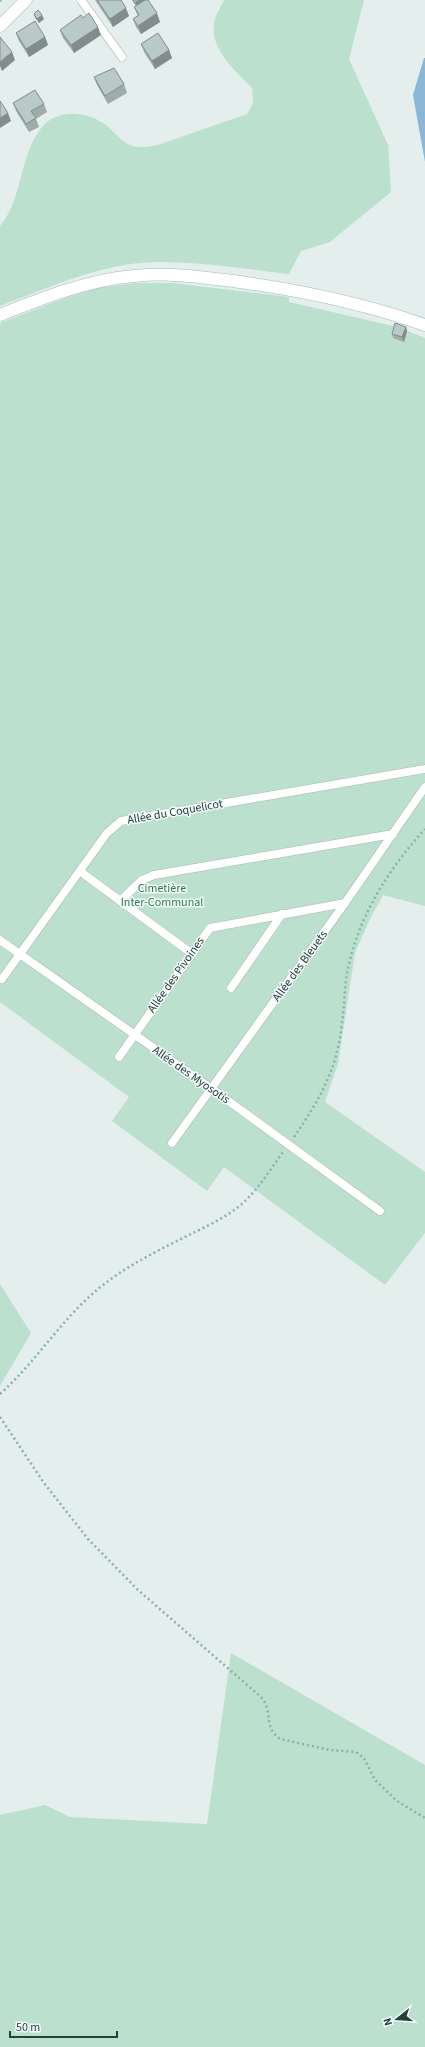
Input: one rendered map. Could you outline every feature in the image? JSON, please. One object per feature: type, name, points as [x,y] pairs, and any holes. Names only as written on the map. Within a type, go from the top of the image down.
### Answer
[{"type":"main road","points":[[0,26],[18,5],[26,0]]},
{"type":"main road","points":[[0,315],[65,290],[106,280],[164,274],[201,277],[293,290],[376,309],[425,325]]},
{"type":"lane","points":[[81,0],[122,57]]},
{"type":"lane","name":"Allée du Coquelicot","points":[[2,979],[107,833],[121,821],[425,769]]},
{"type":"lane","name":"Allée des Bleuets","points":[[172,1144],[345,903],[425,787]]},
{"type":"lane","points":[[120,901],[142,880],[154,875],[393,834]]},
{"type":"lane","points":[[80,872],[191,953]]},
{"type":"lane","name":"Allée des Pivoines","points":[[119,1057],[210,928],[345,903]]},
{"type":"lane","points":[[231,988],[282,914]]},
{"type":"lane","name":"Allée des Myosotis","points":[[0,940],[212,1089],[380,1211]]},
{"type":"path","points":[[0,1394],[22,1374],[65,1319],[91,1294],[107,1281],[143,1259],[206,1227],[235,1209],[248,1198],[289,1145],[311,1112],[329,1080],[342,1024],[347,972],[361,926],[388,876],[425,829]]},
{"type":"path","points":[[0,1417],[44,1483],[88,1539],[118,1571],[261,1697],[267,1708],[270,1727],[274,1734],[280,1739],[330,1750],[356,1752],[364,1758],[375,1780],[397,1801],[425,1818]]},
{"type":"green space","points":[[224,0],[364,0],[349,59],[388,145],[391,192],[330,242],[301,251],[289,274],[186,263],[152,262],[133,264],[113,267],[74,278],[0,306],[0,226],[13,203],[29,150],[42,127],[48,121],[55,117],[71,114],[88,116],[108,126],[124,142],[134,146],[145,147],[166,142],[247,114],[253,103],[252,88],[225,59],[216,42],[214,33],[214,23]]},
{"type":"green space","name":"Cimetière Inter-Communal","points":[[135,283],[173,283],[289,297],[289,302],[397,327],[425,338],[425,906],[383,895],[369,921],[355,953],[338,1064],[325,1102],[425,1172],[425,1233],[385,1285],[224,1167],[207,1191],[112,1121],[129,1097],[0,1002],[0,323],[65,298],[98,288]]},
{"type":"green space","points":[[0,1284],[31,1333],[0,1386]]},
{"type":"green space","points":[[231,1653],[425,1765],[425,2047],[0,2047],[0,1815],[45,1805],[70,1817],[207,1824]]},
{"type":"water","points":[[425,58],[425,162],[413,95]]},
{"type":"building","points":[[97,0],[121,0],[126,8],[110,19]]},
{"type":"building","points":[[145,0],[148,0],[157,13],[138,26],[133,19],[139,15],[134,7]]},
{"type":"building","points":[[38,10],[42,15],[37,19],[34,14]]},
{"type":"building","points":[[89,13],[98,27],[71,45],[60,30],[81,15],[83,18]]},
{"type":"building","points":[[35,21],[45,37],[26,49],[16,33]]},
{"type":"building","points":[[158,33],[169,50],[152,61],[141,44]]},
{"type":"building","points":[[0,37],[12,52],[0,62]]},
{"type":"building","points":[[114,68],[124,84],[105,96],[94,77]]},
{"type":"building","points":[[35,90],[44,104],[31,111],[36,118],[26,124],[13,103]]},
{"type":"building","points":[[0,101],[8,113],[0,118]]},
{"type":"building","points":[[395,323],[406,327],[402,337],[392,334]]}]
